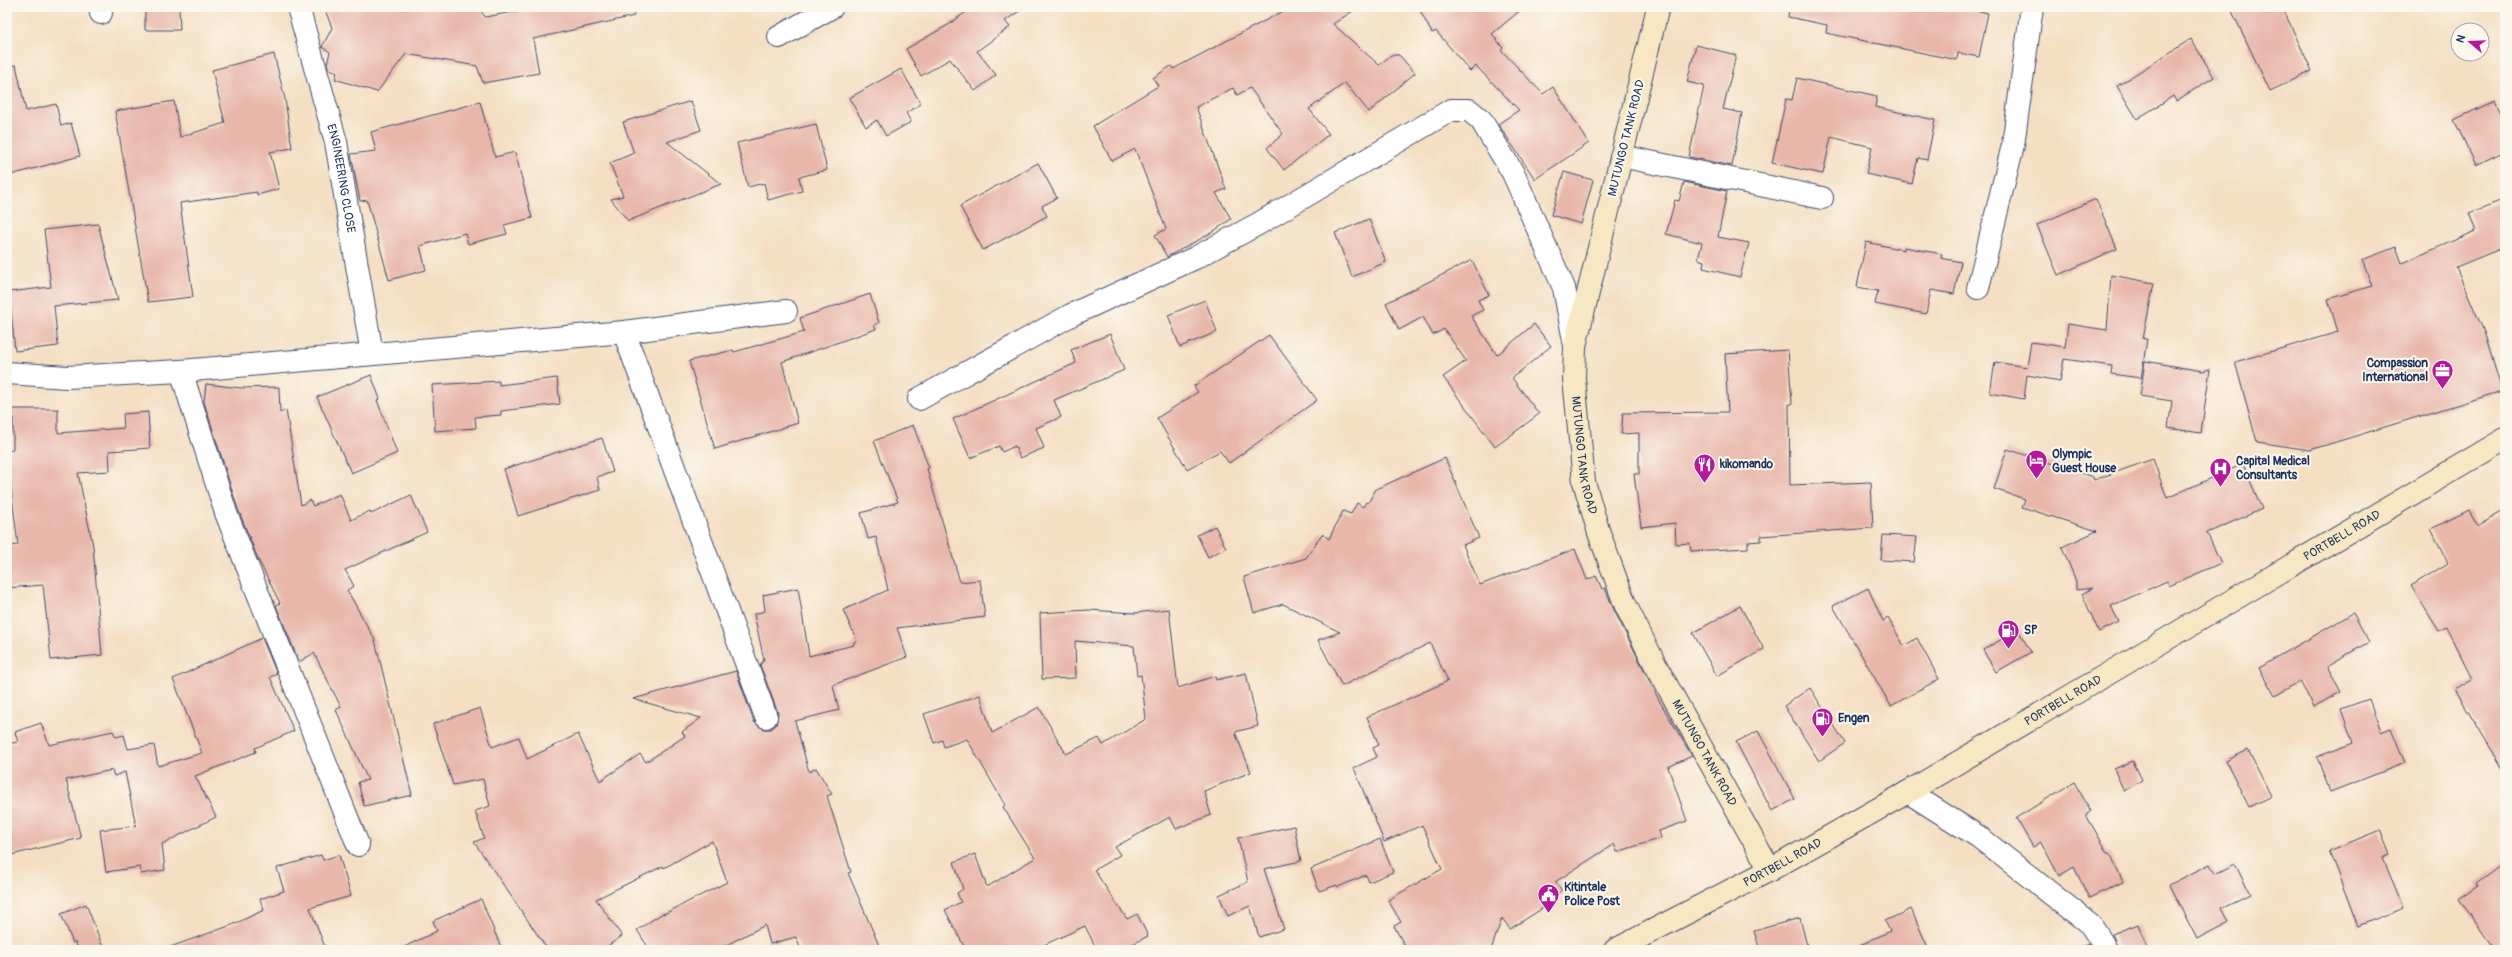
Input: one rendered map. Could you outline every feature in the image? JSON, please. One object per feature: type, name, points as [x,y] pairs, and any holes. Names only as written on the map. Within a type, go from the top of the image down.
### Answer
[{"type":"main road","name":"MUTUNGO TANK ROAD","points":[[1658,7],[1575,346],[1574,378],[1584,482],[1601,540],[1625,604],[1655,664],[1770,870]]},
{"type":"main road","name":"PORTBELL ROAD","points":[[1615,950],[1770,870],[1908,792],[2505,439]]},
{"type":"street","name":"ENGINEERING CLOSE","points":[[298,7],[336,142],[372,354]]},
{"type":"street","points":[[779,37],[832,7]]},
{"type":"street","points":[[1978,288],[2013,145],[2032,7]]},
{"type":"street","points":[[919,399],[1071,315],[1195,258],[1258,224],[1450,110],[1469,110],[1481,120],[1513,173],[1564,288],[1575,346]]},
{"type":"street","points":[[1621,156],[1822,198]]},
{"type":"street","points":[[7,373],[67,377],[181,371],[624,332],[786,311]]},
{"type":"street","points":[[624,332],[766,716]]},
{"type":"street","points":[[181,371],[226,513],[358,845]]},
{"type":"street","points":[[1908,792],[1979,837],[2050,892],[2090,924],[2107,950]]},
{"type":"building","points":[[145,7],[179,7],[180,30],[145,30]]},
{"type":"building","points":[[324,7],[478,7],[485,17],[541,7],[633,7],[634,16],[533,39],[539,73],[483,83],[477,66],[406,54],[377,92],[335,79],[337,72],[329,69],[327,64],[330,52],[322,47],[332,28]]},
{"type":"building","points":[[973,7],[1025,7],[1005,21],[1010,27],[977,51],[996,75],[975,91],[950,59],[921,76],[906,49],[948,25]]},
{"type":"building","points":[[1291,7],[1359,7],[1333,24],[1379,65],[1391,55],[1399,55],[1415,73],[1369,112],[1345,83],[1309,109],[1329,134],[1284,170],[1267,148],[1283,134],[1250,88],[1237,95],[1233,88],[1196,107],[1226,189],[1216,193],[1231,219],[1211,233],[1167,257],[1155,235],[1166,229],[1135,149],[1112,161],[1093,126],[1158,86],[1153,78],[1171,66],[1173,69]]},
{"type":"building","points":[[1418,7],[1524,7],[1492,34],[1503,48],[1501,50],[1543,94],[1553,87],[1589,143],[1535,179],[1498,124],[1519,110],[1476,66],[1470,71],[1436,31],[1432,33]]},
{"type":"building","points":[[1789,7],[1962,7],[1988,13],[1979,57],[1958,53],[1957,60],[1826,33],[1827,25],[1788,17]]},
{"type":"building","points":[[2230,7],[2282,7],[2312,71],[2270,91]]},
{"type":"building","points":[[2191,39],[2214,77],[2176,101],[2173,96],[2137,119],[2117,86]]},
{"type":"building","points":[[1696,45],[1736,55],[1723,109],[1742,113],[1732,166],[1689,157],[1704,86],[1687,82]]},
{"type":"building","points":[[274,54],[285,99],[292,148],[270,152],[279,189],[257,195],[257,192],[180,203],[193,297],[148,302],[115,111],[174,101],[180,137],[225,123],[212,70]]},
{"type":"building","points":[[16,65],[26,111],[56,104],[61,126],[71,123],[80,156],[7,176],[7,66]]},
{"type":"building","points":[[901,69],[921,104],[906,113],[911,122],[886,136],[877,120],[866,127],[849,98]]},
{"type":"building","points":[[1797,78],[1877,96],[1875,107],[1935,120],[1927,160],[1918,158],[1912,184],[1866,174],[1872,147],[1831,137],[1823,174],[1772,163],[1786,99],[1792,100]]},
{"type":"building","points":[[691,101],[701,130],[667,142],[721,184],[628,221],[611,199],[623,196],[610,163],[634,153],[623,122]]},
{"type":"building","points":[[2494,101],[2505,123],[2505,151],[2476,165],[2454,120]]},
{"type":"building","points":[[480,102],[495,157],[515,152],[532,218],[504,225],[507,234],[468,244],[465,233],[420,246],[426,270],[389,280],[367,200],[360,201],[351,154],[376,151],[371,132]]},
{"type":"building","points":[[816,124],[827,170],[799,177],[802,191],[768,200],[764,183],[748,187],[737,143]]},
{"type":"building","points":[[1038,163],[1057,198],[1042,206],[1047,216],[983,250],[960,206]]},
{"type":"building","points":[[1564,172],[1593,180],[1581,224],[1551,215]]},
{"type":"building","points":[[1684,182],[1727,191],[1718,237],[1749,243],[1740,277],[1703,268],[1704,261],[1698,259],[1702,243],[1666,234],[1675,200],[1679,201]]},
{"type":"building","points":[[2096,199],[2117,249],[2058,275],[2037,225]]},
{"type":"building","points":[[2505,199],[2505,247],[2456,267],[2484,332],[2502,391],[2310,450],[2257,442],[2235,362],[2338,332],[2328,299],[2372,286],[2362,260],[2396,247],[2402,263],[2476,231],[2469,213]]},
{"type":"building","points":[[1369,219],[1386,262],[1352,277],[1335,233]]},
{"type":"building","points":[[98,224],[118,300],[54,306],[58,346],[15,351],[9,292],[51,287],[44,230]]},
{"type":"building","points":[[1866,242],[1904,250],[1904,247],[1942,254],[1941,258],[1961,262],[1954,294],[1931,290],[1926,314],[1875,304],[1878,291],[1857,287]]},
{"type":"building","points":[[1472,260],[1489,295],[1478,300],[1483,310],[1471,316],[1497,355],[1534,324],[1551,346],[1512,378],[1539,414],[1495,447],[1443,377],[1466,361],[1444,329],[1433,335],[1423,317],[1399,330],[1386,303]]},
{"type":"building","points":[[2111,275],[2154,283],[2143,339],[2147,339],[2141,378],[2111,374],[2112,366],[2064,359],[2060,381],[2027,375],[2024,399],[1990,393],[1995,362],[2027,367],[2031,342],[2065,347],[2068,324],[2107,330]]},
{"type":"building","points":[[870,294],[879,323],[874,325],[876,329],[782,362],[798,423],[715,449],[689,361],[733,350],[734,352],[804,332],[800,318]]},
{"type":"building","points":[[1205,300],[1217,332],[1180,347],[1168,315]]},
{"type":"building","points":[[1110,334],[1124,370],[1054,400],[1061,417],[1036,428],[1044,448],[1020,458],[1015,446],[1002,452],[999,446],[970,458],[953,419],[1076,363],[1071,350]]},
{"type":"building","points":[[1269,335],[1317,400],[1229,463],[1220,451],[1187,469],[1157,418],[1198,392],[1194,386]]},
{"type":"building","points":[[1788,350],[1792,404],[1789,404],[1790,485],[1871,482],[1873,528],[1761,536],[1761,541],[1748,542],[1748,548],[1691,551],[1690,543],[1676,544],[1675,523],[1641,527],[1634,474],[1639,474],[1639,433],[1621,434],[1623,413],[1728,412],[1725,354]]},
{"type":"building","points":[[2145,361],[2202,371],[2210,369],[2201,433],[2168,428],[2172,401],[2140,396]]},
{"type":"building","points":[[371,375],[380,399],[377,400],[397,453],[351,473],[317,397]]},
{"type":"building","points":[[557,378],[560,404],[501,411],[501,415],[475,417],[476,428],[435,431],[432,385],[499,381],[499,385]]},
{"type":"building","points":[[206,384],[241,388],[279,387],[280,413],[286,410],[301,505],[310,500],[313,506],[340,494],[351,520],[370,511],[371,514],[411,495],[427,532],[345,570],[354,586],[347,590],[375,640],[412,795],[364,806],[358,782],[368,780],[336,710],[341,707],[314,653],[299,662],[276,605],[280,603],[258,559],[238,509],[204,402]]},
{"type":"building","points":[[13,409],[58,409],[58,433],[124,428],[123,414],[148,412],[150,448],[109,451],[110,471],[78,473],[93,546],[102,655],[51,660],[43,585],[7,588],[7,546],[18,545],[9,473],[7,473],[7,451],[13,450]]},
{"type":"building","points":[[913,425],[929,468],[927,469],[960,582],[980,580],[985,617],[897,628],[907,657],[833,685],[839,710],[795,721],[809,772],[816,768],[832,794],[827,796],[851,872],[848,873],[881,950],[801,950],[796,937],[770,944],[765,925],[717,950],[650,950],[637,930],[663,913],[664,914],[727,882],[712,841],[664,868],[663,866],[596,899],[622,936],[602,950],[548,950],[474,842],[484,838],[475,811],[490,806],[483,779],[453,785],[433,724],[480,708],[492,747],[519,737],[527,759],[578,734],[600,781],[640,754],[646,762],[685,736],[682,732],[701,718],[633,699],[736,671],[754,722],[764,729],[771,729],[776,725],[778,713],[760,665],[764,660],[754,614],[765,611],[763,595],[798,588],[809,656],[854,645],[853,643],[857,641],[843,610],[888,590],[876,537],[868,539],[861,513],[898,502],[874,441]]},
{"type":"building","points":[[602,438],[613,472],[597,477],[600,490],[518,516],[504,469]]},
{"type":"building","points":[[2007,449],[2093,477],[2094,480],[2153,459],[2167,498],[2243,464],[2262,509],[2207,533],[2221,563],[2169,586],[2167,581],[2111,606],[2119,622],[2099,632],[2082,594],[2093,588],[2076,590],[2076,581],[2062,547],[2097,531],[2022,507],[2025,499],[1994,489]]},
{"type":"building","points":[[1445,458],[1479,538],[1463,545],[1480,585],[1575,549],[1587,580],[1596,576],[1602,589],[1605,588],[1614,610],[1660,702],[1692,756],[1668,767],[1687,821],[1659,831],[1661,838],[1617,852],[1614,844],[1555,882],[1562,890],[1542,906],[1543,908],[1510,929],[1502,918],[1491,950],[1407,950],[1394,926],[1401,922],[1388,900],[1442,869],[1422,825],[1384,842],[1354,768],[1377,757],[1373,748],[1379,745],[1367,717],[1448,681],[1430,643],[1342,686],[1318,640],[1340,632],[1283,604],[1254,613],[1244,577],[1306,558],[1322,534],[1329,539],[1343,511],[1351,514],[1357,503],[1363,507],[1366,502],[1368,503],[1376,489]]},
{"type":"building","points":[[2469,510],[2478,526],[2505,510],[2505,772],[2455,689],[2472,679],[2446,627],[2439,631],[2411,586],[2448,563],[2431,529]]},
{"type":"building","points":[[1215,526],[1226,548],[1208,557],[1197,535]]},
{"type":"building","points":[[1883,535],[1917,537],[1914,562],[1881,560]]},
{"type":"building","points":[[1868,588],[1883,621],[1888,618],[1904,646],[1917,638],[1939,679],[1891,706],[1833,606]]},
{"type":"building","points":[[1740,606],[1764,649],[1717,676],[1693,633]]},
{"type":"building","points":[[1169,609],[1178,688],[1215,676],[1216,680],[1246,673],[1258,726],[1235,732],[1251,772],[1204,791],[1211,815],[1176,829],[1170,817],[1115,847],[1120,855],[1094,870],[1127,919],[1137,914],[1148,936],[1121,950],[1097,950],[1085,926],[1033,950],[966,950],[945,910],[961,902],[957,893],[963,889],[954,862],[975,854],[987,887],[1035,858],[1003,807],[1005,805],[967,739],[944,747],[942,740],[934,743],[924,714],[980,695],[992,733],[1039,707],[1066,754],[1099,738],[1103,745],[1146,719],[1141,675],[1137,676],[1134,646],[1075,641],[1076,678],[1042,679],[1040,613],[1089,610],[1135,613]]},
{"type":"building","points":[[2353,613],[2369,642],[2327,666],[2341,692],[2313,707],[2300,681],[2275,696],[2259,668]]},
{"type":"building","points":[[2018,630],[2031,652],[1996,672],[1983,650]]},
{"type":"building","points":[[262,638],[277,674],[270,677],[294,731],[255,748],[256,752],[195,776],[216,817],[162,844],[165,870],[141,874],[140,867],[106,872],[100,830],[136,826],[125,772],[114,776],[112,770],[66,780],[81,838],[7,856],[7,744],[18,742],[15,732],[41,723],[49,745],[113,731],[116,737],[124,735],[128,749],[154,745],[158,766],[202,753],[173,679]]},
{"type":"building","points":[[1810,688],[1845,743],[1819,761],[1784,706]]},
{"type":"building","points":[[2369,699],[2381,732],[2391,728],[2405,763],[2330,792],[2317,757],[2353,743],[2341,709]]},
{"type":"building","points":[[1758,731],[1795,799],[1772,811],[1736,742]]},
{"type":"building","points":[[2248,750],[2271,796],[2249,807],[2226,761]]},
{"type":"building","points":[[2133,761],[2142,780],[2124,791],[2114,769]]},
{"type":"building","points":[[2074,782],[2091,811],[2086,815],[2108,853],[2110,853],[2123,882],[2089,898],[2074,867],[2059,876],[2041,842],[2033,847],[2016,818]]},
{"type":"building","points":[[1294,826],[1301,861],[1264,869],[1284,929],[1259,937],[1250,906],[1228,916],[1219,895],[1248,882],[1238,838]]},
{"type":"building","points":[[2380,830],[2390,855],[2383,858],[2403,908],[2358,926],[2329,851]]},
{"type":"building","points":[[1380,839],[1393,872],[1369,882],[1366,875],[1338,887],[1337,885],[1319,891],[1311,869]]},
{"type":"building","points":[[321,855],[323,860],[339,855],[351,896],[310,908],[326,950],[170,950],[170,947],[232,925],[264,910],[260,899],[284,891],[277,868]]},
{"type":"building","points":[[2505,861],[2505,950],[2495,950],[2459,899],[2478,886],[2476,883]]},
{"type":"building","points":[[2210,864],[2215,874],[2235,864],[2250,894],[2222,908],[2229,922],[2197,939],[2169,885]]},
{"type":"building","points":[[481,899],[502,950],[398,950],[437,931],[433,921]]},
{"type":"building","points":[[86,904],[104,950],[79,950],[75,942],[73,943],[61,914]]},
{"type":"building","points":[[1911,909],[1929,950],[1850,950],[1890,931],[1885,921]]},
{"type":"building","points":[[1800,918],[1808,950],[1760,950],[1754,931]]},
{"type":"building","points":[[2138,924],[2148,950],[2119,950],[2112,934]]},
{"type":"building","points":[[2088,944],[2092,950],[2076,950],[2076,949]]},
{"type":"place","name":"Compassion International","points":[[2443,390]]},
{"type":"place","name":"Olympic Guest House","points":[[2037,480]]},
{"type":"place","name":"kikomando","points":[[1705,484]]},
{"type":"place","name":"Capital Medical Consultants","points":[[2220,488]]},
{"type":"place","name":"SP","points":[[2009,650]]},
{"type":"place","name":"Engen","points":[[1823,738]]},
{"type":"place","name":"Kitintale Police Post","points":[[1549,914]]}]
